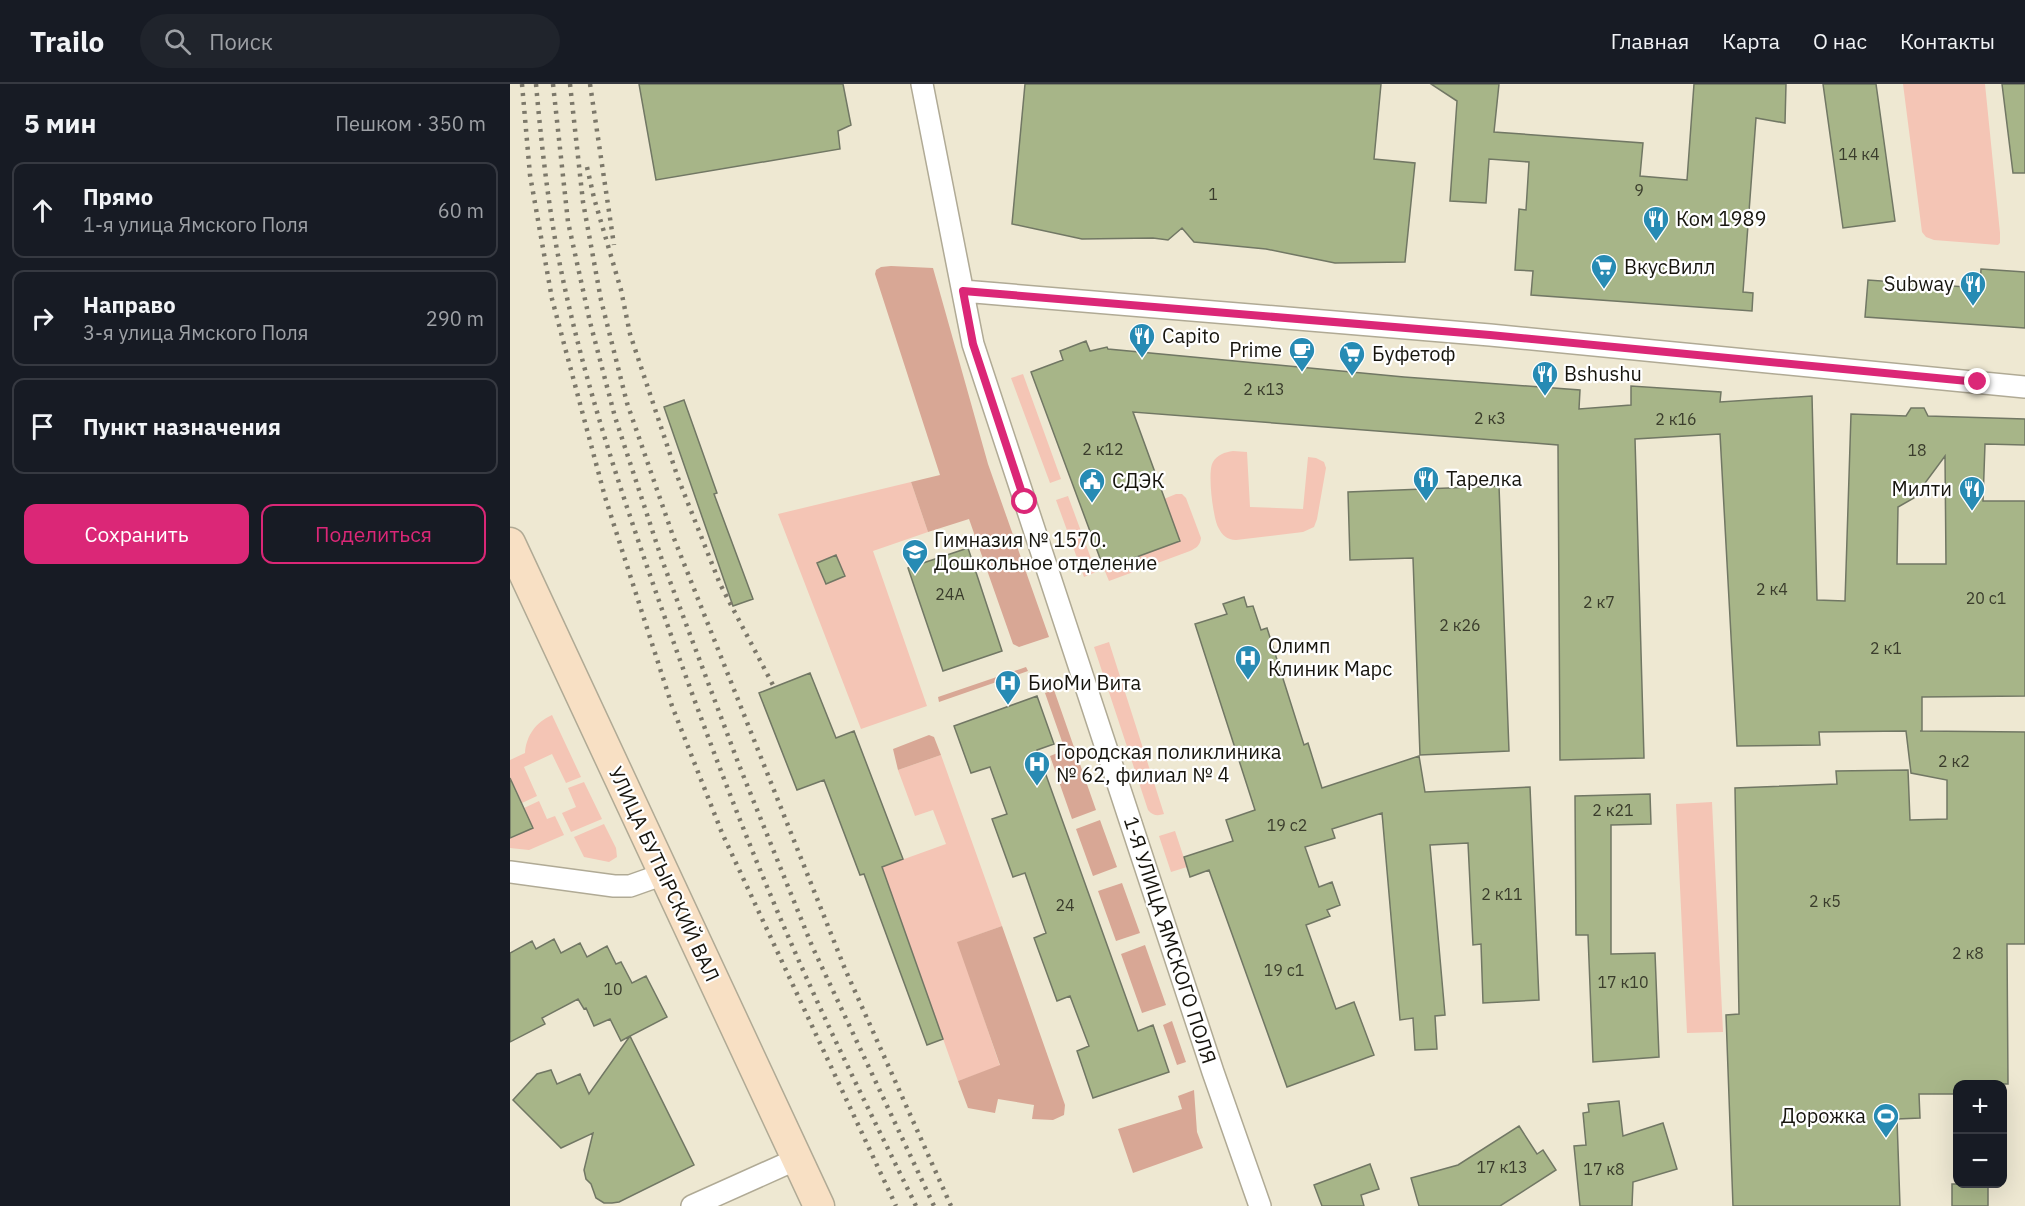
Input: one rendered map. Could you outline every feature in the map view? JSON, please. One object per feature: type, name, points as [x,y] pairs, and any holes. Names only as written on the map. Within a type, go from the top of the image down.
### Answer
[{"type":"street","name":"1-Я УЛИЦА ЯМСКОГО ПОЛЯ","points":[[922,84],[973,344],[1210,1062],[1260,1206]]},
{"type":"street","points":[[963,291],[1490,335],[2025,387]]},
{"type":"street","name":"УЛИЦА БУТЫРСКИЙ ВАЛ","points":[[510,543],[819,1206]]},
{"type":"street","points":[[510,872],[622,886],[648,881],[664,874]]},
{"type":"street","points":[[692,1206],[797,1159]]},
{"type":"shaded area","points":[[1903,84],[1985,84],[2000,233],[1998,245],[1934,240],[1926,237],[1922,232]]},
{"type":"shaded area","points":[[881,267],[933,268],[988,464],[1049,637],[1019,647],[1013,644],[969,519],[928,532],[911,482],[940,475],[875,274],[876,270]]},
{"type":"shaded area","points":[[1023,374],[1061,479],[1050,483],[1011,378]]},
{"type":"shaded area","points":[[1233,451],[1247,452],[1250,507],[1303,509],[1308,457],[1324,462],[1326,468],[1314,527],[1303,532],[1236,540],[1223,535],[1214,514],[1211,467],[1219,456]]},
{"type":"shaded area","points":[[911,482],[928,532],[873,551],[927,706],[861,729],[778,514]]},
{"type":"shaded area","points":[[1182,494],[1186,498],[1201,538],[1199,545],[1190,551],[1109,581],[1104,569],[1164,499]]},
{"type":"shaded area","points":[[1068,496],[1096,572],[1084,577],[1056,500]]},
{"type":"shaded area","points":[[1109,642],[1164,814],[1156,815],[1148,810],[1094,647]]},
{"type":"shaded area","points":[[1026,667],[1028,671],[939,702],[938,697]]},
{"type":"shaded area","points":[[1054,690],[1096,810],[1072,819],[1050,756],[1065,750],[1045,693]]},
{"type":"shaded area","points":[[552,715],[581,777],[566,783],[552,754],[524,767],[537,796],[522,803],[510,777],[510,760],[525,753],[527,741],[533,730]]},
{"type":"shaded area","points":[[929,735],[934,737],[941,755],[898,770],[893,749]]},
{"type":"shaded area","points":[[941,755],[1002,926],[958,942],[1000,1066],[958,1081],[882,867],[946,844],[933,810],[915,816],[898,770]]},
{"type":"shaded area","points":[[584,782],[602,819],[571,832],[562,813],[576,807],[568,788]]},
{"type":"shaded area","points":[[539,801],[547,819],[555,816],[564,835],[529,850],[510,848],[510,838],[533,828],[524,808]]},
{"type":"shaded area","points":[[1712,802],[1723,1032],[1687,1033],[1676,804]]},
{"type":"shaded area","points":[[1100,820],[1117,867],[1093,876],[1076,829]]},
{"type":"shaded area","points":[[604,824],[616,848],[617,857],[609,862],[584,857],[574,837]]},
{"type":"shaded area","points":[[1175,831],[1187,867],[1171,872],[1159,836]]},
{"type":"shaded area","points":[[1122,883],[1140,933],[1116,941],[1098,891]]},
{"type":"shaded area","points":[[1002,926],[1065,1105],[1064,1115],[1053,1120],[1032,1119],[1034,1105],[998,1099],[995,1113],[968,1108],[958,1081],[1000,1065],[957,942]]},
{"type":"shaded area","points":[[1145,945],[1166,1005],[1142,1013],[1121,954]]},
{"type":"shaded area","points":[[1172,1021],[1186,1062],[1177,1065],[1163,1025]]},
{"type":"shaded area","points":[[1194,1090],[1197,1132],[1203,1148],[1133,1173],[1118,1129],[1182,1109],[1178,1096]]},
{"type":"building","points":[[639,84],[843,84],[851,125],[838,131],[840,149],[656,180]]},
{"type":"building","points":[[1025,84],[1381,84],[1374,159],[1415,163],[1405,262],[1335,263],[1266,249],[1194,242],[1182,228],[1168,240],[1153,238],[1082,239],[1012,224]]},
{"type":"building","points":[[1431,84],[1499,84],[1494,132],[1643,143],[1640,176],[1687,180],[1694,84],[1786,84],[1785,123],[1756,118],[1743,292],[1753,293],[1752,311],[1531,295],[1533,271],[1515,270],[1519,209],[1526,210],[1529,162],[1489,159],[1486,203],[1450,201],[1457,101]]},
{"type":"building","points":[[1823,84],[1876,84],[1895,221],[1843,228]]},
{"type":"building","points":[[2002,84],[2025,84],[2025,173],[2013,173]]},
{"type":"building","points":[[1981,269],[2025,272],[2025,328],[1865,317],[1868,280],[1980,288]]},
{"type":"building","points":[[1086,341],[1090,351],[1107,347],[1108,349],[1404,377],[1580,390],[1579,409],[1631,405],[1631,386],[1721,392],[1720,402],[1812,396],[1817,600],[1845,601],[1851,414],[1906,416],[1911,408],[1924,408],[1928,416],[2025,419],[2025,445],[1985,444],[1983,501],[2025,501],[2025,696],[1922,697],[1922,731],[1920,731],[2025,732],[2025,944],[2007,944],[2008,1084],[2007,1080],[1953,1080],[1953,1094],[1919,1094],[1920,1118],[1897,1119],[1900,1206],[1733,1206],[1726,1015],[1739,1014],[1735,788],[1837,784],[1836,771],[1908,770],[1910,820],[1947,819],[1947,780],[1911,773],[1906,731],[1819,732],[1820,745],[1737,746],[1720,434],[1635,439],[1644,758],[1560,760],[1558,445],[1133,412],[1180,541],[1104,569],[1031,372],[1063,360],[1060,351]],"holes":[[[1945,456],[1946,564],[1897,564],[1898,507],[1914,498]]]},
{"type":"building","points":[[684,400],[717,493],[714,494],[753,599],[733,606],[664,407]]},
{"type":"building","points":[[1499,486],[1509,751],[1420,755],[1413,558],[1350,560],[1348,492]]},
{"type":"building","points":[[968,548],[1002,651],[943,671],[908,568]]},
{"type":"building","points":[[836,555],[845,576],[826,584],[817,563]]},
{"type":"building","points":[[1244,597],[1247,607],[1253,606],[1261,630],[1267,628],[1304,745],[1308,743],[1322,788],[1419,756],[1425,792],[1530,787],[1539,1000],[1483,1003],[1481,944],[1473,945],[1468,843],[1430,845],[1445,1015],[1435,1016],[1437,1049],[1415,1050],[1413,1018],[1400,1020],[1382,813],[1332,829],[1335,838],[1305,847],[1319,887],[1332,882],[1340,905],[1327,910],[1330,916],[1306,925],[1336,1009],[1354,1002],[1374,1055],[1287,1087],[1209,870],[1190,877],[1184,857],[1233,841],[1226,820],[1255,810],[1195,624],[1227,614],[1223,604]]},
{"type":"building","points":[[810,673],[836,738],[854,731],[903,859],[882,867],[943,1039],[927,1045],[864,874],[860,875],[824,780],[797,790],[759,693]]},
{"type":"building","points":[[1037,696],[1054,744],[1037,750],[1138,1031],[1153,1025],[1169,1072],[1093,1098],[1077,1051],[1089,1046],[1070,996],[1057,1001],[1034,938],[1046,933],[1025,873],[1013,877],[992,819],[1007,814],[990,767],[971,773],[954,726]]},
{"type":"building","points":[[510,778],[533,828],[510,838]]},
{"type":"building","points":[[1650,794],[1651,824],[1611,825],[1611,954],[1655,953],[1659,1057],[1593,1062],[1588,935],[1576,935],[1575,796]]},
{"type":"building","points":[[554,939],[561,953],[580,943],[587,957],[607,946],[616,964],[621,962],[632,983],[646,976],[667,1017],[621,1041],[610,1019],[594,1026],[586,1008],[584,1009],[578,999],[542,1018],[545,1024],[510,1042],[510,953],[532,941],[536,949]]},
{"type":"building","points":[[630,1036],[694,1165],[619,1202],[604,1203],[596,1198],[584,1170],[593,1133],[561,1148],[513,1100],[537,1074],[551,1070],[557,1084],[580,1074],[589,1094]]},
{"type":"building","points":[[1619,1101],[1623,1136],[1663,1123],[1677,1169],[1633,1182],[1632,1206],[1580,1206],[1574,1146],[1586,1145],[1583,1113],[1589,1112],[1588,1104]]},
{"type":"building","points":[[1519,1126],[1537,1154],[1543,1150],[1556,1170],[1500,1206],[1419,1206],[1411,1178],[1458,1165]]},
{"type":"building","points":[[1370,1164],[1379,1189],[1361,1195],[1364,1206],[1322,1206],[1314,1185]]},
{"type":"building","points":[[1952,1184],[1953,1188],[1988,1188],[1988,1206],[1952,1206]]},
{"type":"railway","points":[[522,84],[530,175],[552,299],[605,497],[672,706],[722,833],[896,1206]]},
{"type":"railway","points":[[536,84],[550,209],[566,295],[615,471],[644,558],[712,748],[770,894],[850,1071],[916,1206]]},
{"type":"railway","points":[[553,84],[568,222],[590,322],[615,417],[662,560],[739,765],[812,946],[934,1206]]},
{"type":"railway","points":[[570,84],[583,202],[601,300],[627,403],[673,536],[845,969],[951,1206]]},
{"type":"railway","points":[[590,84],[614,245]]},
{"type":"railway","points":[[587,167],[621,290],[630,334],[678,478],[720,584],[774,687]]},
{"type":"place","name":"Ком 1989","points":[[1656,242]]},
{"type":"place","name":"ВкусВилл","points":[[1604,290]]},
{"type":"place","name":"Subway","points":[[1973,307]]},
{"type":"place","name":"Capito","points":[[1142,359]]},
{"type":"place","name":"Prime","points":[[1302,373]]},
{"type":"place","name":"Буфетоф","points":[[1352,377]]},
{"type":"place","name":"Bshushu","points":[[1545,397]]},
{"type":"place","name":"Тарелка","points":[[1426,502]]},
{"type":"place","name":"СДЭК","points":[[1092,504]]},
{"type":"place","name":"Милти","points":[[1972,512]]},
{"type":"place","name":"Гимназия № 1570. Дошкольное отделение","points":[[915,575]]},
{"type":"place","name":"Олимп Клиник Марс","points":[[1248,681]]},
{"type":"place","name":"БиоМи Вита","points":[[1008,706]]},
{"type":"place","name":"Городская поликлиника № 62, филиал № 4","points":[[1037,787]]},
{"type":"place","name":"Дорожка","points":[[1886,1139]]},
{"type":"route","points":[[1025,502],[973,344],[963,291],[1490,335],[1978,382]]}]
